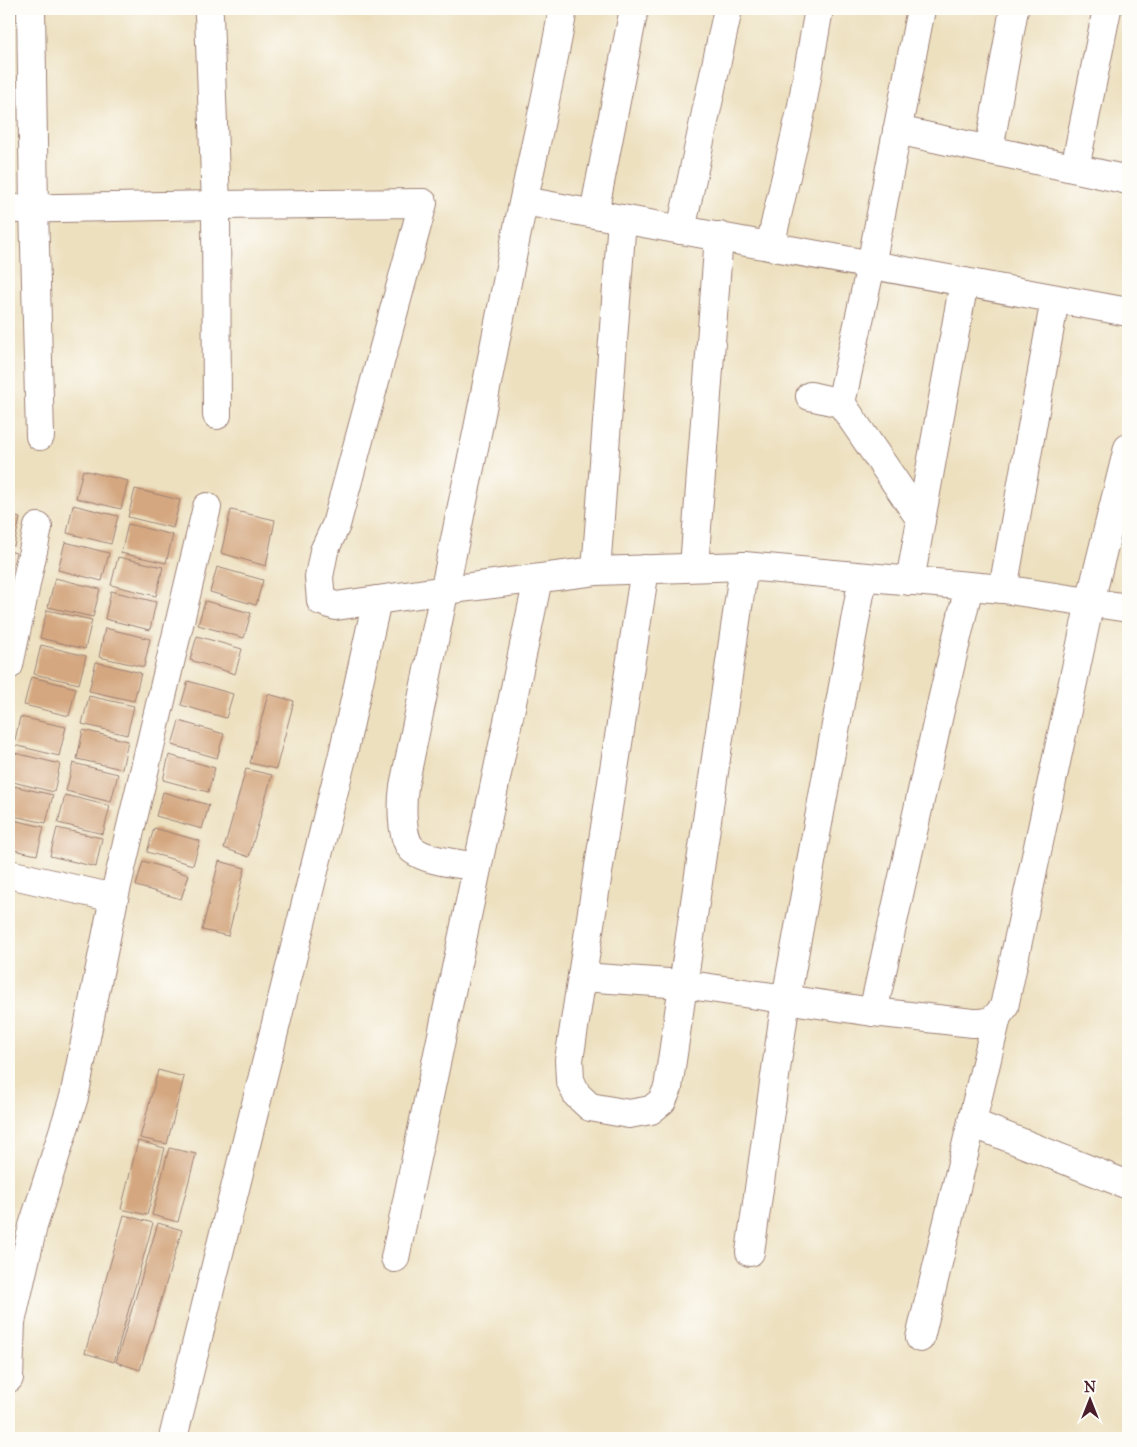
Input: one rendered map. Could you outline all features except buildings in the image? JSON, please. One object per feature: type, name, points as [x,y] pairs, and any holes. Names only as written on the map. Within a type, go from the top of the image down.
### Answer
[{"type":"street","points":[[31,9],[21,209],[40,436]]},
{"type":"street","points":[[478,866],[429,858],[412,849],[406,836],[402,809],[404,786],[446,590],[563,9]]},
{"type":"street","points":[[594,214],[634,9]]},
{"type":"street","points":[[681,230],[728,9]]},
{"type":"street","points":[[770,246],[801,111],[819,9]]},
{"type":"street","points":[[841,404],[871,265],[921,9]]},
{"type":"street","points":[[989,150],[1014,9]]},
{"type":"street","points":[[1075,168],[1107,9]]},
{"type":"street","points":[[209,15],[216,204],[217,415]]},
{"type":"street","points":[[897,130],[1128,180]]},
{"type":"street","points":[[524,201],[1128,312]]},
{"type":"street","points":[[21,209],[216,204],[423,203],[339,516],[324,551],[319,577],[322,601],[336,606],[596,571],[744,566],[1003,589],[1128,608]]},
{"type":"street","points":[[596,571],[622,219]]},
{"type":"street","points":[[694,568],[719,236]]},
{"type":"street","points":[[910,581],[964,282]]},
{"type":"street","points":[[1003,589],[1055,299]]},
{"type":"street","points":[[810,396],[841,404],[921,520]]},
{"type":"street","points":[[920,1338],[997,1017],[1004,1007],[1090,602],[1128,448]]},
{"type":"street","points":[[9,1378],[10,1321],[33,1226],[74,1097],[114,898],[207,507]]},
{"type":"street","points":[[9,665],[38,527]]},
{"type":"street","points":[[645,569],[569,1060],[570,1080],[577,1095],[590,1107],[629,1114],[651,1110],[662,1101],[668,1088],[744,566]]},
{"type":"street","points":[[750,1252],[786,999],[863,577]]},
{"type":"street","points":[[395,1258],[538,578]]},
{"type":"street","points":[[873,1012],[969,586]]},
{"type":"street","points":[[173,1438],[343,754],[377,600]]},
{"type":"street","points":[[9,874],[114,898]]},
{"type":"street","points":[[582,977],[683,984],[873,1012],[973,1023],[986,1023],[997,1017]]},
{"type":"street","points":[[972,1123],[1128,1185]]}]
